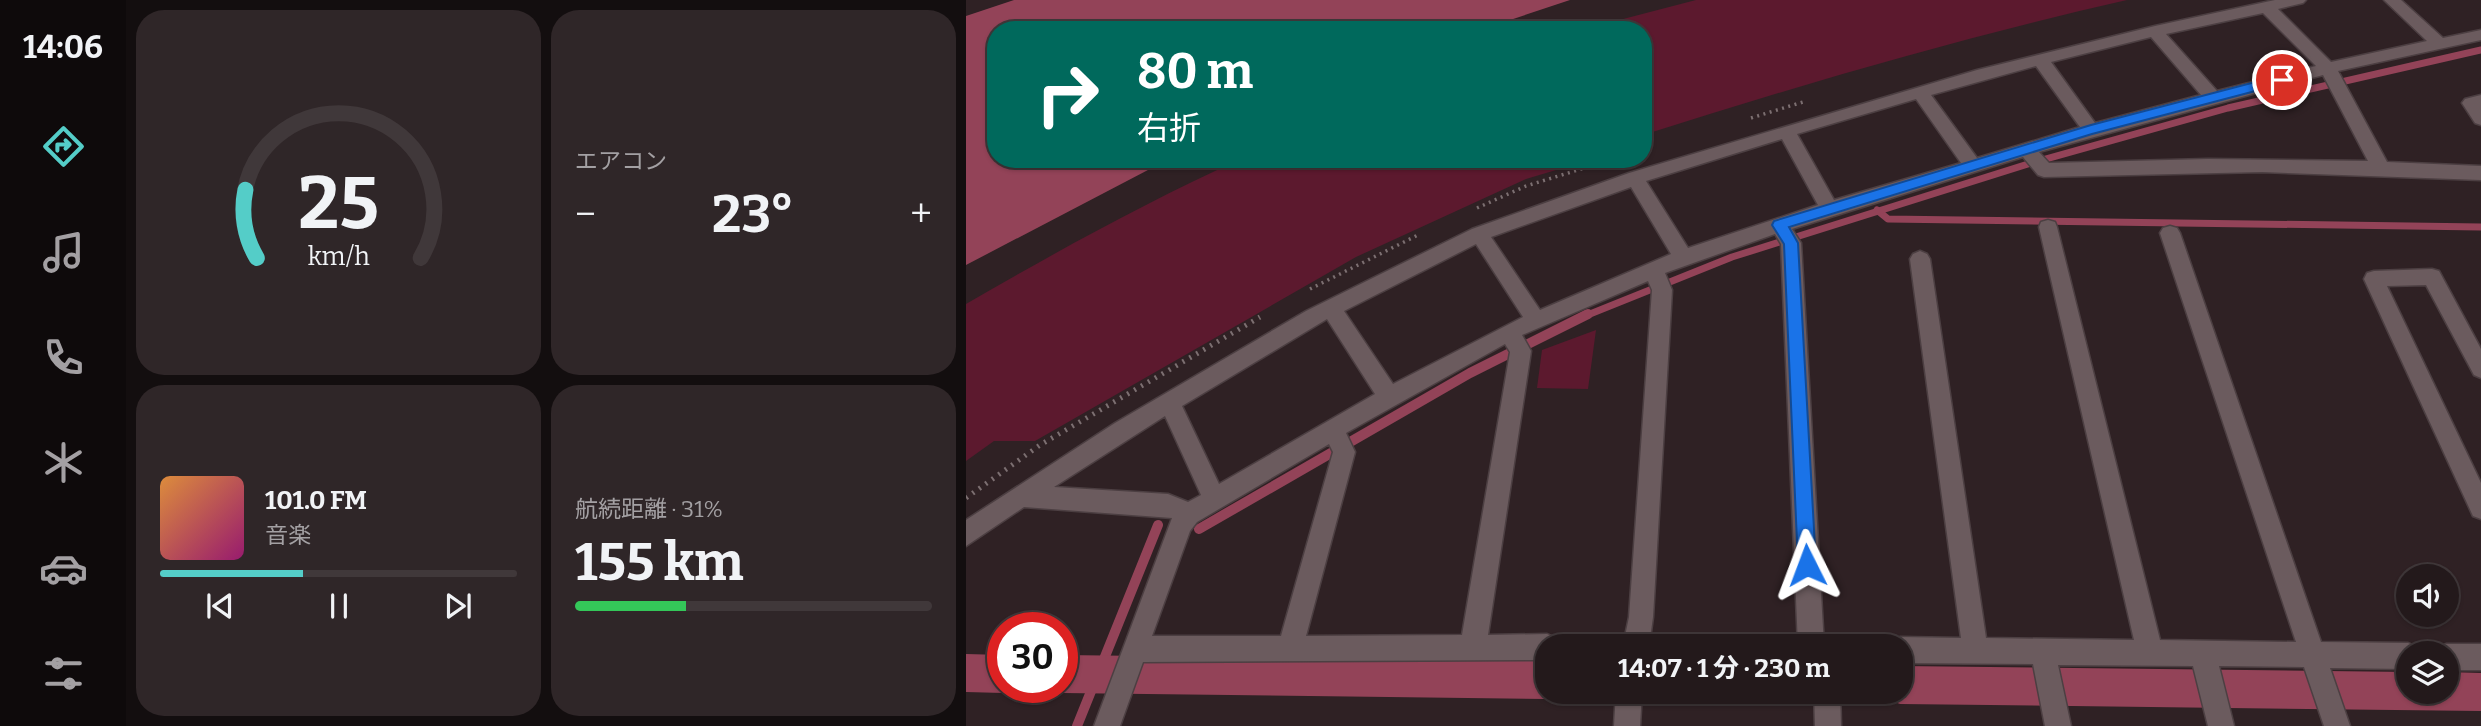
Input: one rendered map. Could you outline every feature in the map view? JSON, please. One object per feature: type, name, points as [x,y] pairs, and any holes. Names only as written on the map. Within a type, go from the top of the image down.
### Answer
[{"type":"street","points":[[966,535],[1020,496],[1169,402],[1331,308],[1479,234],[1635,178],[1786,131],[2040,59],[2298,0]]},
{"type":"street","points":[[2392,0],[2439,43]]},
{"type":"street","points":[[2266,7],[2333,77],[2381,167]]},
{"type":"street","points":[[2155,31],[2213,98]]},
{"type":"street","points":[[1107,726],[1181,524],[1189,514],[1214,498],[1339,440],[1389,397],[1515,342],[1535,319],[1657,279],[1683,257],[1785,233],[1829,209],[1972,165],[2033,158],[2086,146],[2213,98],[2333,77],[2439,43],[2481,35]]},
{"type":"street","points":[[2040,59],[2086,146]]},
{"type":"street","points":[[1921,93],[1972,165]]},
{"type":"street","points":[[2481,101],[2471,103],[2481,120]]},
{"type":"street","points":[[1786,131],[1829,209]]},
{"type":"street","points":[[2033,158],[2044,170],[2086,146],[2481,173]]},
{"type":"street","points":[[1635,178],[1683,257]]},
{"type":"street","points":[[2048,227],[2150,653]]},
{"type":"street","points":[[1785,233],[1810,634]]},
{"type":"street","points":[[2170,233],[2333,716]]},
{"type":"street","points":[[1479,234],[1535,319]]},
{"type":"street","points":[[1920,259],[1975,651]]},
{"type":"street","points":[[2481,369],[2432,277],[2374,279],[2481,508]]},
{"type":"street","points":[[1638,634],[1657,279]]},
{"type":"street","points":[[1331,308],[1389,397]]},
{"type":"street","points":[[1473,648],[1515,342]]},
{"type":"street","points":[[1169,402],[1214,498]]},
{"type":"street","points":[[1290,648],[1339,440]]},
{"type":"street","points":[[1020,496],[1168,505],[1189,514]]},
{"type":"street","points":[[1132,655],[1290,648],[1535,647]]},
{"type":"street","points":[[1913,650],[1975,651],[2048,675],[2150,653],[2396,656]]},
{"type":"street","points":[[2203,654],[2219,716]]},
{"type":"street","points":[[2459,657],[2481,657]]},
{"type":"street","points":[[2048,675],[2058,726]]},
{"type":"street","points":[[1627,726],[1628,704]]},
{"type":"street","points":[[1827,704],[1828,726]]},
{"type":"shaded area","points":[[1014,0],[1570,0],[1507,21],[987,21],[987,168],[1152,168],[966,265],[966,16]]},
{"type":"shaded area","points":[[1696,0],[2127,0],[1884,62],[1652,132],[1652,21],[1616,21]]},
{"type":"shaded area","points":[[1222,168],[1563,168],[1526,179],[1356,257],[1035,441],[994,441],[966,461],[966,304],[1171,192]]},
{"type":"shaded area","points":[[1596,330],[1588,389],[1537,388],[1542,350]]},
{"type":"waterway","points":[[1878,211],[2028,164],[2228,108],[2481,50]]},
{"type":"waterway","points":[[1585,316],[1732,257],[1878,211]]},
{"type":"waterway","points":[[1878,211],[1888,219],[2481,227]]},
{"type":"waterway","points":[[1199,529],[1470,373],[1588,314]]},
{"type":"waterway","points":[[1077,726],[1158,525]]},
{"type":"waterway","points":[[966,673],[987,674]]},
{"type":"waterway","points":[[1078,674],[1535,680]]},
{"type":"waterway","points":[[1913,685],[2396,691]]},
{"type":"waterway","points":[[2459,692],[2481,692]]},
{"type":"route","points":[[1807,565],[1791,243],[1779,225],[2091,130],[2282,80]]}]
